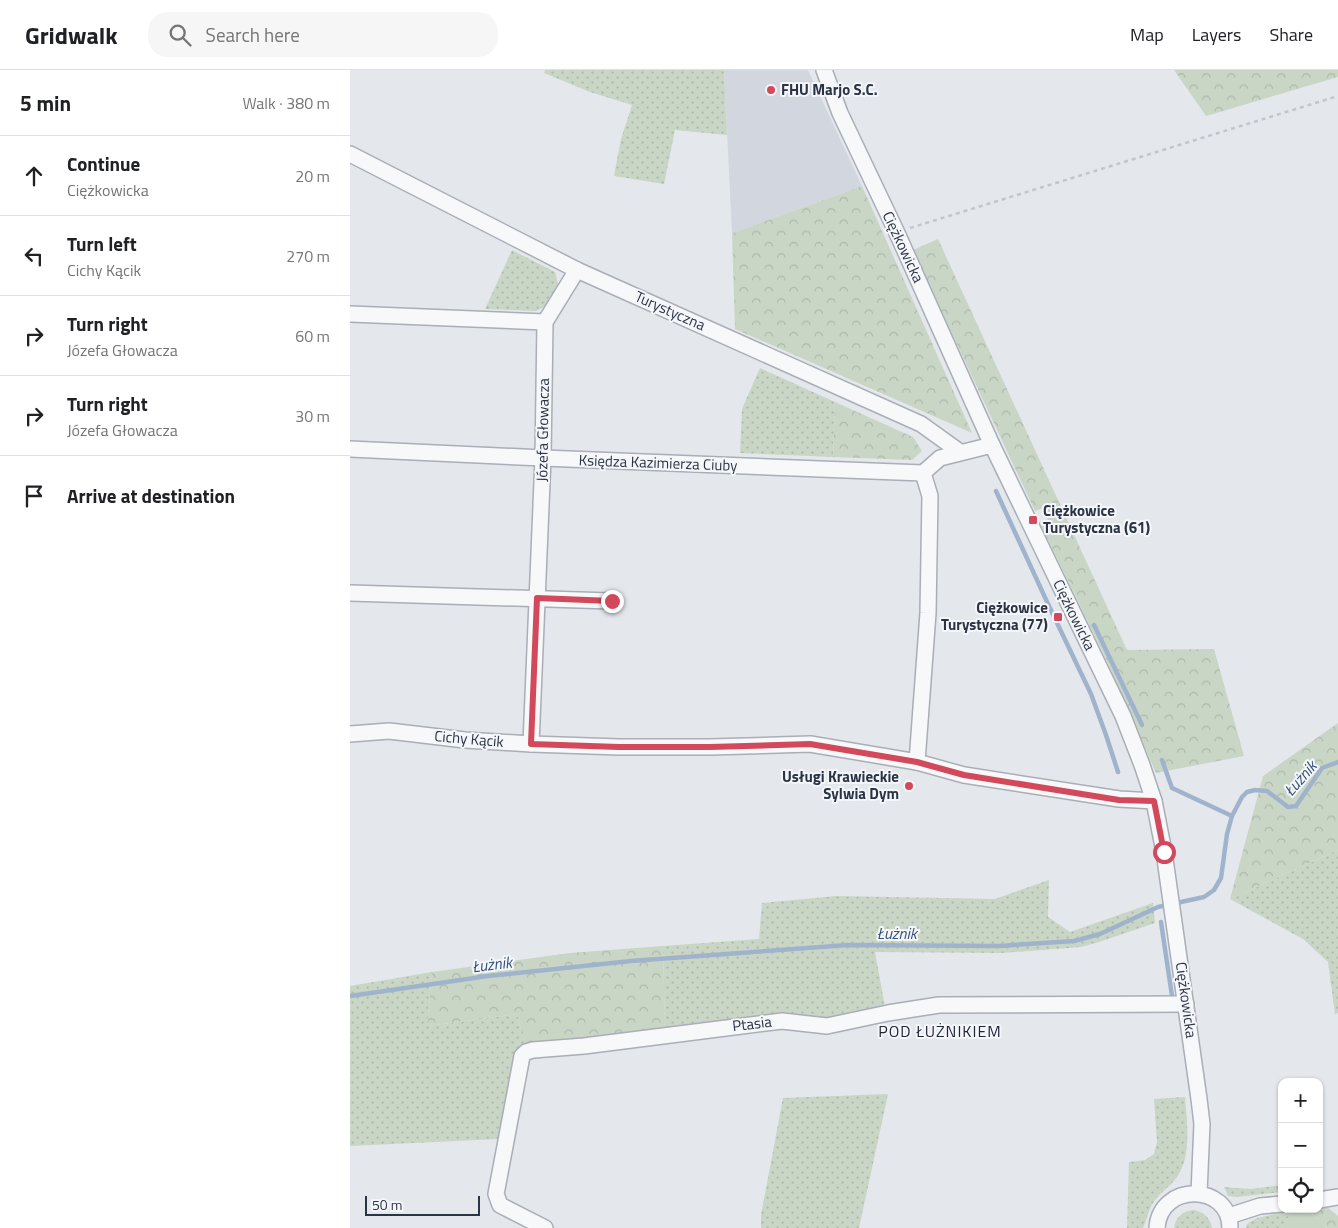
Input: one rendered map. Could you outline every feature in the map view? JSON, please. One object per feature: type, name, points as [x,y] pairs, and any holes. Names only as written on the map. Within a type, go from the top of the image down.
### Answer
[{"type":"street","name":"Ciężkowicka","points":[[824,70],[840,113],[897,233],[992,444],[1123,716],[1142,765],[1154,801],[1164,852],[1202,1124],[1199,1193]]},
{"type":"street","name":"Turystyczna","points":[[350,154],[577,270],[921,424],[960,452]]},
{"type":"street","points":[[350,314],[545,322],[577,270]]},
{"type":"street","name":"Józefa Głowacza","points":[[531,744],[543,458],[545,322]]},
{"type":"street","points":[[917,762],[928,613],[930,496],[923,473],[940,458],[992,444]]},
{"type":"street","name":"Księdza Kazimierza Ciuby","points":[[350,449],[923,473]]},
{"type":"street","points":[[350,592],[612,601]]},
{"type":"street","name":"Cichy Kącik","points":[[350,734],[389,731],[466,740],[619,747],[810,744],[917,762],[974,776],[1119,800],[1154,801]]},
{"type":"street","name":"Ptasia","points":[[545,1228],[500,1205],[496,1194],[522,1056],[526,1052],[782,1021],[827,1026],[888,1013],[939,1005],[1186,1004]]},
{"type":"street","points":[[1157,1228],[1160,1215],[1166,1206],[1184,1194],[1199,1193],[1208,1196],[1217,1202],[1230,1222],[1260,1206],[1278,1204]]},
{"type":"street","points":[[1323,1200],[1338,1198]]},
{"type":"path","points":[[897,233],[917,225],[1338,96]]},
{"type":"shaded area","points":[[724,70],[808,70],[862,186],[732,233]]},
{"type":"green space","points":[[545,70],[724,70],[727,135],[675,130],[664,184],[614,176],[621,139],[632,105],[590,92],[544,73]]},
{"type":"green space","points":[[1174,70],[1338,70],[1338,77],[1206,116]]},
{"type":"green space","points":[[862,186],[972,433],[735,329],[732,233]]},
{"type":"green space","points":[[938,239],[1127,650],[1214,649],[1244,756],[1156,773],[1106,659],[1041,525],[1048,521],[1043,508],[1035,511],[913,250]]},
{"type":"green space","points":[[512,250],[555,272],[558,284],[546,306],[536,311],[485,309]]},
{"type":"green space","points":[[760,368],[835,402],[833,457],[740,453],[742,409]]},
{"type":"green space","points":[[835,402],[913,437],[922,451],[912,460],[833,457]]},
{"type":"green space","points":[[1338,723],[1338,850],[1230,899],[1263,776]]},
{"type":"green space","points":[[1338,850],[1338,1013],[1335,1014],[1328,962],[1303,939],[1230,899]]},
{"type":"green space","points":[[1049,880],[1048,917],[1070,932],[1153,903],[1155,923],[1081,947],[1001,953],[875,952],[885,1007],[825,1020],[781,1013],[665,1029],[663,946],[759,939],[762,903],[836,896],[995,899]]},
{"type":"green space","points":[[663,946],[665,1029],[525,1045],[517,1014],[427,1026],[432,972],[570,953]]},
{"type":"green space","points":[[432,972],[427,1026],[517,1014],[525,1045],[515,1057],[498,1139],[350,1146],[350,986]]},
{"type":"green space","points":[[888,1094],[859,1228],[761,1228],[761,1215],[783,1098]]},
{"type":"green space","points":[[1185,1097],[1187,1149],[1182,1169],[1174,1181],[1153,1203],[1143,1228],[1127,1228],[1129,1162],[1145,1160],[1154,1154],[1157,1142],[1154,1099]]},
{"type":"green space","points":[[1278,1186],[1278,1192],[1237,1197],[1228,1196],[1224,1187],[1251,1189]]},
{"type":"green space","points":[[1327,1207],[1338,1216],[1338,1228],[1327,1228],[1310,1213],[1323,1213],[1323,1208]]},
{"type":"green space","points":[[1194,1210],[1206,1216],[1212,1228],[1174,1228],[1176,1220],[1181,1215]]},
{"type":"green space","points":[[1280,1213],[1291,1213],[1281,1228],[1246,1228],[1247,1224],[1257,1218]]},
{"type":"green space","points":[[1291,1213],[1310,1213],[1327,1228],[1281,1228]]},
{"type":"waterway","points":[[996,491],[1091,694],[1118,772]]},
{"type":"waterway","points":[[1094,625],[1142,725]]},
{"type":"waterway","points":[[1162,760],[1172,788],[1232,816]]},
{"type":"waterway","name":"Łużnik","points":[[350,996],[488,976],[631,961],[848,945],[999,946],[1074,941],[1100,934],[1158,907],[1204,897],[1214,890],[1221,878],[1227,834],[1232,816],[1242,797],[1247,792],[1255,790],[1267,791],[1288,807],[1296,806],[1322,768],[1338,762]]},
{"type":"waterway","points":[[1161,922],[1172,996]]},
{"type":"place","name":"FHU Marjo S.C.","points":[[771,90]]},
{"type":"place","name":"Ciężkowice Turystyczna (61)","points":[[1033,520]]},
{"type":"place","name":"Ciężkowice Turystyczna (77)","points":[[1058,617]]},
{"type":"place","name":"Usługi Krawieckie Sylwia Dym","points":[[909,786]]},
{"type":"district","name":"POD ŁUŻNIKIEM","points":[[940,1031]]},
{"type":"route","points":[[612,601],[537,598],[531,744],[619,747],[710,747],[810,744],[917,762],[964,775],[1119,800],[1154,801],[1164,852]]}]
